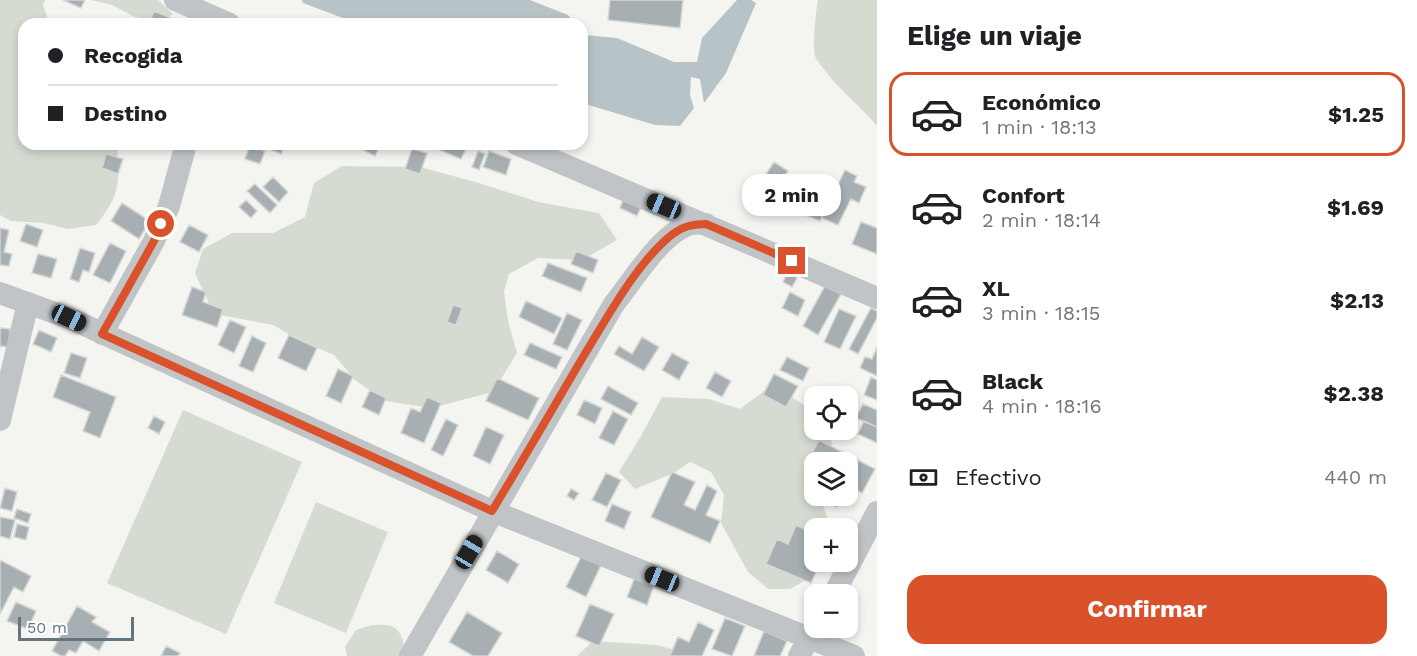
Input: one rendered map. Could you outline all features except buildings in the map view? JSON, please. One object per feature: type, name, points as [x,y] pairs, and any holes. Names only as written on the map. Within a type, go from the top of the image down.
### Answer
[{"type":"street","points":[[175,0],[198,17]]},
{"type":"street","points":[[102,334],[154,241],[169,206],[184,150]]},
{"type":"street","points":[[530,150],[877,298]]},
{"type":"street","points":[[410,656],[614,304],[669,237],[692,224],[706,224]]},
{"type":"street","points":[[0,293],[102,334],[492,511],[809,640],[854,656]]},
{"type":"street","points":[[0,420],[28,303]]},
{"type":"street","points":[[839,584],[877,512]]},
{"type":"shaded area","points":[[0,0],[45,0],[43,5],[48,18],[18,18],[18,150],[117,150],[117,187],[111,204],[96,225],[68,229],[43,223],[11,221],[0,215]]},
{"type":"shaded area","points":[[91,0],[158,0],[173,14],[167,18],[140,18],[112,5]]},
{"type":"shaded area","points":[[302,0],[530,0],[570,18],[343,18],[303,3]]},
{"type":"shaded area","points":[[737,0],[751,0],[756,3],[726,73],[704,103],[700,79],[691,77],[690,95],[694,108],[680,126],[655,125],[588,105],[588,35],[617,38],[674,62],[697,62],[702,38]]},
{"type":"shaded area","points":[[818,0],[877,0],[877,126],[836,83],[816,58],[814,37]]},
{"type":"shaded area","points":[[342,166],[420,167],[538,202],[599,213],[617,240],[582,260],[538,258],[509,274],[504,292],[508,321],[517,353],[493,392],[431,408],[385,401],[355,380],[334,355],[301,341],[273,325],[214,314],[195,273],[203,249],[232,233],[273,233],[305,217],[314,183]]},
{"type":"shaded area","points":[[772,385],[804,405],[804,440],[831,440],[833,444],[826,452],[804,452],[804,506],[823,506],[828,518],[804,518],[804,572],[810,572],[808,579],[790,589],[768,589],[748,572],[721,523],[724,495],[711,472],[690,462],[674,473],[635,489],[619,472],[662,397],[709,399],[740,409]]},
{"type":"shaded area","points":[[183,410],[302,462],[226,634],[107,583]]},
{"type":"shaded area","points":[[316,502],[388,532],[346,633],[274,603]]},
{"type":"shaded area","points":[[372,625],[389,625],[398,631],[404,648],[403,656],[347,656],[345,647],[356,630]]},
{"type":"shaded area","points":[[593,641],[656,645],[700,656],[577,656]]},
{"type":"route","points":[[161,224],[154,241],[102,334],[492,511],[614,304],[669,237],[692,224],[706,224],[792,261]]}]
